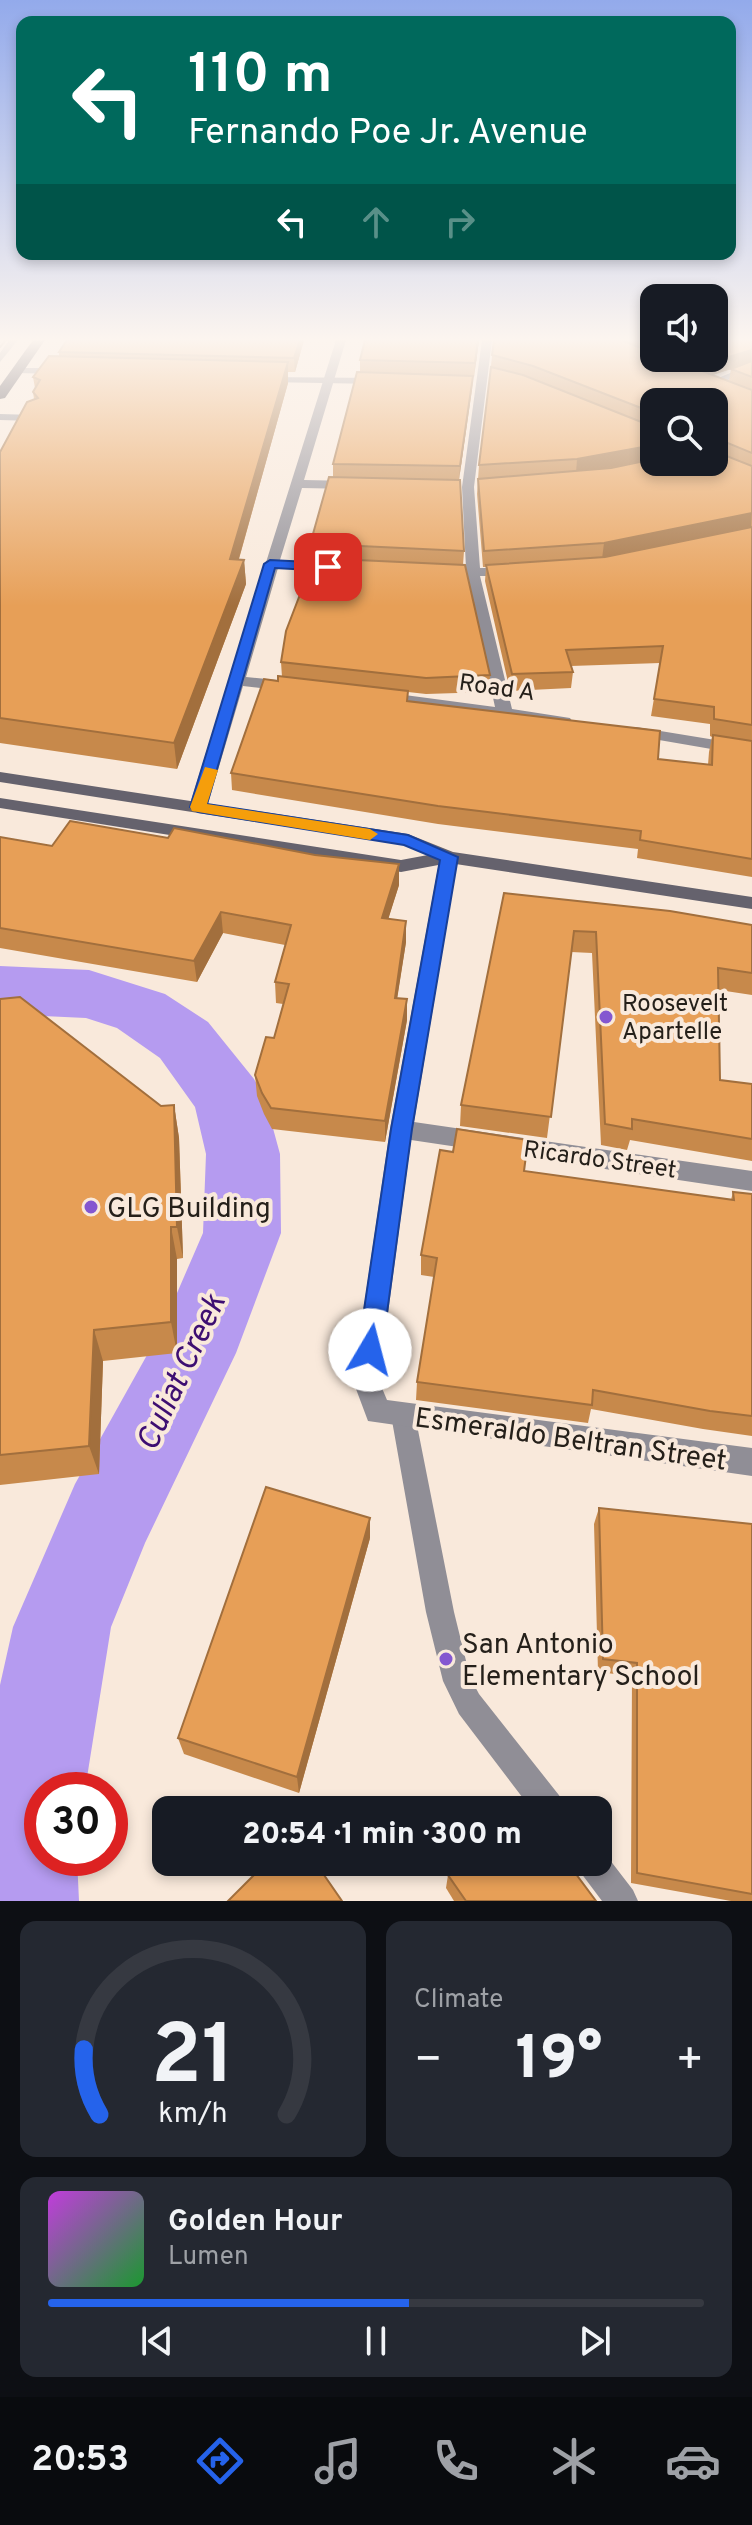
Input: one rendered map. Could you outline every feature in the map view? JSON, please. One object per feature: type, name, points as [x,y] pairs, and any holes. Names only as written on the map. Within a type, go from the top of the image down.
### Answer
[{"type":"main road","points":[[0,777],[408,840],[449,857],[752,903]]},
{"type":"main road","points":[[0,803],[401,866],[449,857]]},
{"type":"street","points":[[198,807],[313,429]]},
{"type":"street","points":[[478,429],[473,574],[504,711]]},
{"type":"street","points":[[296,484],[374,486]]},
{"type":"street","points":[[452,487],[475,487]]},
{"type":"street","points":[[270,564],[348,568]]},
{"type":"street","points":[[426,572],[525,572]]},
{"type":"street","points":[[235,680],[298,687]]},
{"type":"street","name":"Road A","points":[[361,695],[504,711],[581,724]]},
{"type":"street","points":[[612,728],[752,751]]},
{"type":"street","name":"Esmeraldo Beltran Street","points":[[449,857],[401,1129],[366,1381],[378,1412],[752,1462]]},
{"type":"street","name":"Ricardo Street","points":[[401,1129],[752,1181]]},
{"type":"lane","points":[[403,1415],[440,1612],[457,1681],[469,1704],[540,1796]]},
{"type":"lane","points":[[603,1876],[622,1901]]},
{"type":"building","points":[[13,429],[268,429],[230,559],[244,560],[174,743],[0,718],[0,452]]},
{"type":"building","points":[[342,429],[465,429],[460,466],[333,464]]},
{"type":"building","points":[[483,429],[640,429],[640,448],[577,459],[479,465]]},
{"type":"building","points":[[728,429],[752,429],[752,453],[728,443]]},
{"type":"building","points":[[728,457],[752,466],[752,513],[604,543],[484,551],[478,479],[611,468],[640,462],[640,476],[728,476]]},
{"type":"building","points":[[329,477],[460,480],[464,551],[319,544],[320,541],[311,541]]},
{"type":"building","points":[[752,527],[752,725],[714,719],[714,707],[654,699],[663,646],[566,650],[573,672],[512,674],[486,565],[605,557]]},
{"type":"building","points":[[314,558],[465,565],[490,675],[426,678],[281,662],[286,631]]},
{"type":"building","points":[[278,676],[408,691],[407,701],[660,731],[658,759],[712,765],[713,735],[752,741],[752,859],[640,840],[641,831],[438,806],[231,773],[264,679],[278,681]]},
{"type":"building","points":[[70,821],[168,838],[174,828],[315,855],[399,864],[382,918],[406,921],[395,998],[407,999],[385,1121],[271,1108],[262,1093],[255,1075],[266,1037],[274,1038],[289,984],[275,982],[291,925],[221,912],[194,961],[0,928],[0,837],[52,846]]},
{"type":"building","points":[[504,893],[670,911],[752,925],[752,973],[718,968],[720,1080],[752,1084],[752,1139],[632,1119],[632,1129],[605,1124],[596,932],[574,931],[551,1117],[461,1105]]},
{"type":"building","points":[[20,997],[161,1106],[174,1105],[177,1227],[171,1227],[171,1322],[94,1330],[89,1446],[0,1455],[0,999]]},
{"type":"building","points":[[457,1129],[528,1140],[524,1171],[734,1200],[733,1192],[752,1194],[752,1416],[593,1390],[592,1405],[417,1382],[437,1258],[421,1255],[440,1150],[453,1152]]},
{"type":"building","points":[[266,1487],[370,1518],[297,1777],[178,1738]]},
{"type":"building","points":[[599,1508],[752,1524],[752,1894],[637,1873],[637,1663],[603,1659]]},
{"type":"building","points":[[253,1876],[325,1876],[342,1901],[228,1901]]},
{"type":"building","points":[[449,1876],[577,1876],[596,1901],[466,1901]]},
{"type":"waterway","name":"Culiat Creek","points":[[0,990],[89,994],[141,1011],[184,1040],[229,1099],[243,1154],[242,1233],[194,1353],[108,1517],[62,1627],[21,1845],[22,1901]]},
{"type":"slow traffic","points":[[210,770],[198,807],[370,834]]},
{"type":"place","name":"Roosevelt Apartelle","points":[[606,1017]]},
{"type":"place","name":"GLG Building","points":[[91,1207]]},
{"type":"place","name":"San Antonio Elementary School","points":[[446,1659]]},
{"type":"route","points":[[328,567],[270,564],[198,807],[408,840],[449,857],[401,1129],[370,1350]]}]
